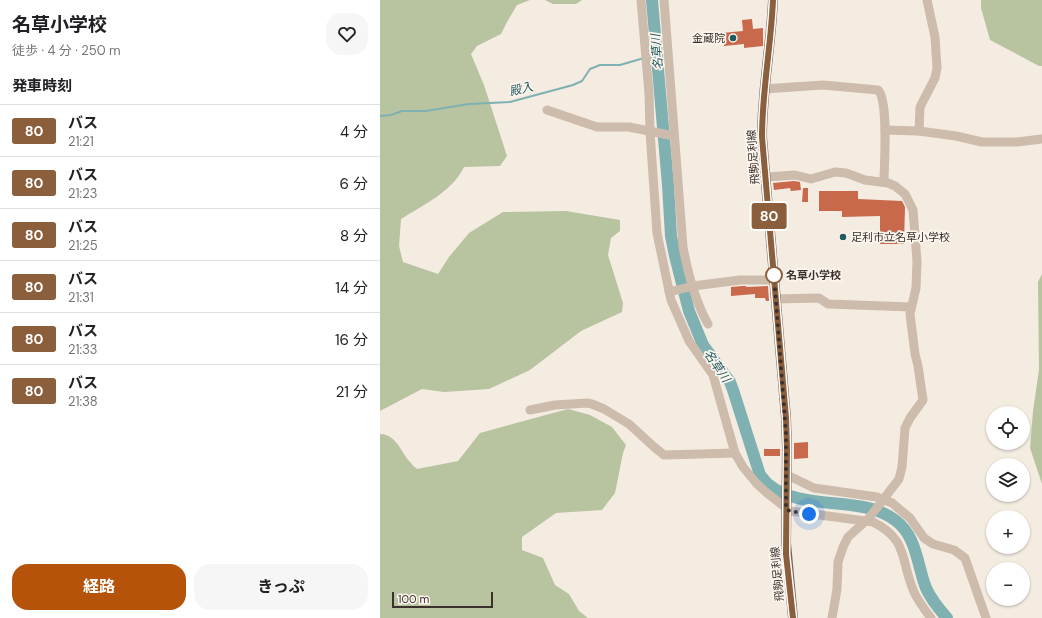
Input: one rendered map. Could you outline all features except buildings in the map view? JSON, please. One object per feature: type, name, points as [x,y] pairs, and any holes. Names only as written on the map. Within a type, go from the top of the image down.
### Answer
[{"type":"main road","name":"飛駒足利線","points":[[773,0],[764,89],[762,137],[775,280],[786,434],[787,564],[793,618]]},
{"type":"street","points":[[641,0],[653,132],[657,233],[674,310],[689,341],[713,374],[735,453],[750,477],[767,493],[796,512],[867,519],[885,528],[899,544],[907,573],[915,593],[932,618]]},
{"type":"street","points":[[664,0],[671,135],[683,247],[691,286],[708,324]]},
{"type":"street","points":[[919,131],[920,108],[935,78],[936,68],[935,37],[927,0]]},
{"type":"street","points":[[764,89],[823,85],[878,90],[882,100],[885,130],[884,182]]},
{"type":"street","points":[[547,110],[597,127],[629,127],[671,135]]},
{"type":"street","points":[[885,130],[919,131],[956,136],[982,142],[1017,142],[1042,139]]},
{"type":"street","points":[[766,177],[795,175],[812,179],[835,172],[846,173],[865,180],[884,182],[895,186],[901,190],[910,202],[913,210],[917,261],[916,288],[910,314],[923,400],[910,418],[905,428],[902,467],[899,479],[867,519],[848,537],[839,556],[837,589],[832,618]]},
{"type":"street","points":[[670,291],[691,286],[740,280],[775,280]]},
{"type":"street","points":[[776,299],[819,298],[828,304],[911,308]]},
{"type":"street","points":[[530,410],[555,405],[592,404],[604,409],[629,424],[664,455],[735,453]]},
{"type":"street","points":[[787,478],[814,488],[892,503],[910,518],[924,538],[933,544],[954,550],[965,558],[986,618]]},
{"type":"green space","points":[[380,0],[530,0],[517,5],[501,34],[477,46],[471,54],[484,85],[507,156],[500,166],[464,167],[459,176],[445,191],[401,219],[399,246],[403,262],[438,274],[449,257],[469,233],[503,212],[566,211],[620,220],[620,231],[611,238],[608,255],[623,303],[622,312],[581,331],[530,370],[489,389],[444,392],[422,389],[380,411]]},
{"type":"green space","points":[[545,0],[582,0],[576,4],[553,4]]},
{"type":"green space","points":[[981,0],[1042,0],[1042,66],[1039,66],[990,40],[981,8]]},
{"type":"green space","points":[[1042,274],[1042,484],[1030,448],[1033,411],[1039,370],[1038,282]]},
{"type":"green space","points":[[568,409],[590,415],[612,427],[626,445],[615,493],[602,510],[556,513],[522,537],[522,550],[543,558],[555,585],[569,594],[579,611],[588,618],[380,618],[380,434],[386,435],[394,440],[417,469],[458,461],[480,433]]},
{"type":"waterway","name":"名草川","points":[[652,0],[671,236],[675,256],[689,311],[703,345],[730,382],[760,475],[767,483],[782,493],[814,501],[865,507],[881,512],[895,520],[908,534],[912,542],[926,588],[935,604],[947,618]]},
{"type":"waterway","name":"殿入","points":[[649,58],[656,57]]},
{"type":"waterway","name":"殿入","points":[[380,116],[391,115],[402,111],[426,111],[469,104],[510,102],[573,85],[582,81],[590,69],[600,65],[620,65],[644,58]]},
{"type":"bus line","name":"80","points":[[773,0],[764,89],[762,137],[786,418],[786,554],[793,618]]},
{"type":"place","name":"金蔵院","points":[[733,38]]},
{"type":"place","name":"足利市立名草小学校","points":[[843,237]]},
{"type":"place","name":"名草小学校","points":[[774,275]]},
{"type":"route","points":[[774,275],[786,434],[786,509],[809,514]]}]
